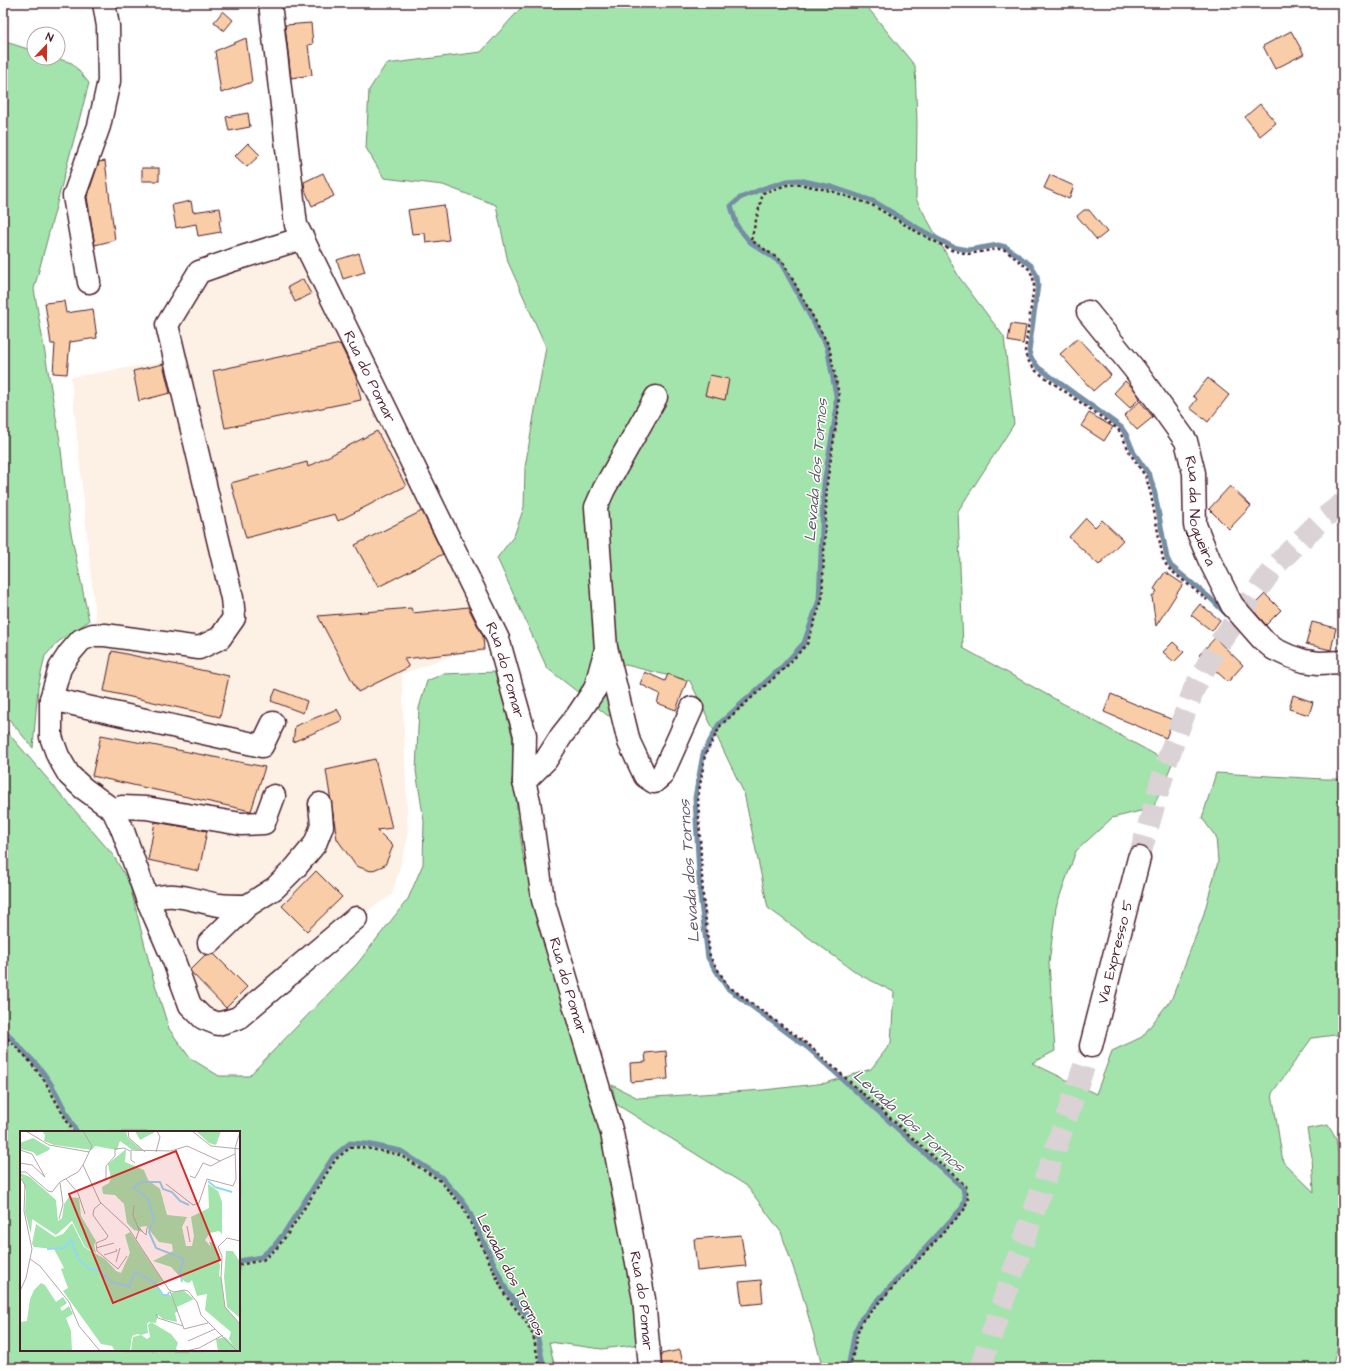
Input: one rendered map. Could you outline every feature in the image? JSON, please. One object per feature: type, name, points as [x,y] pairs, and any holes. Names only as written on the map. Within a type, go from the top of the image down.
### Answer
[{"type":"street","points":[[89,282],[74,196],[99,126],[110,81],[108,26],[104,3]]},
{"type":"street","name":"Rua do Pomar","points":[[270,3],[296,225],[498,639],[526,735],[524,782],[529,800],[543,900],[612,1134],[644,1299],[650,1368]]},
{"type":"street","points":[[303,238],[199,272],[167,325],[232,598],[234,618],[220,638],[199,648],[105,635],[93,636],[81,640],[60,668],[51,699],[51,737],[58,756],[69,775],[83,788],[113,810],[123,831],[148,901],[174,961],[190,1005],[203,1018],[218,1024],[238,1018],[356,918]]},
{"type":"street","name":"Rua da Nogueira","points":[[1088,312],[1135,370],[1186,441],[1194,473],[1195,525],[1209,559],[1232,605],[1262,639],[1274,649],[1304,661],[1319,663],[1343,662]]},
{"type":"street","points":[[656,397],[604,489],[596,507],[606,650],[629,742],[645,776],[654,782],[662,775],[692,708]]},
{"type":"street","points":[[524,782],[546,760],[594,689],[606,650]]},
{"type":"street","points":[[51,699],[262,746],[273,724]]},
{"type":"street","points":[[113,810],[122,807],[146,808],[241,824],[264,823],[274,796]]},
{"type":"street","points":[[209,943],[247,906],[275,888],[296,867],[315,844],[322,826],[320,804]]},
{"type":"street","name":"Via Expresso 5","points":[[1091,1046],[1139,858]]},
{"type":"street","points":[[148,901],[157,897],[173,895],[219,905],[247,906]]},
{"type":"path","points":[[850,1368],[858,1332],[863,1320],[964,1210],[968,1199],[966,1186],[810,1046],[728,986],[710,957],[703,896],[698,798],[705,755],[721,725],[784,669],[807,644],[822,600],[827,484],[838,413],[839,395],[829,346],[783,262],[751,240],[763,193],[787,184],[799,184],[831,190],[872,205],[919,234],[951,250],[968,254],[998,249],[1005,250],[1029,269],[1033,277],[1034,285],[1025,351],[1027,359],[1036,371],[1118,429],[1130,455],[1146,477],[1151,495],[1163,559],[1168,568],[1175,574]]},
{"type":"path","points":[[3,1034],[27,1058],[44,1080],[72,1131]]},
{"type":"path","name":"Levada dos Tornos","points":[[240,1265],[263,1260],[276,1249],[287,1235],[336,1159],[351,1146],[400,1155],[439,1180],[463,1207],[505,1295],[524,1319],[533,1335],[540,1368]]},
{"type":"shaded area","points":[[303,238],[498,639],[402,674],[408,838],[392,895],[356,918],[238,1018],[203,1018],[113,810],[69,775],[51,699],[68,656],[96,623],[71,377],[175,360],[167,325],[199,272]]},
{"type":"green space","points":[[523,3],[864,3],[915,66],[917,122],[916,199],[959,277],[1004,337],[1014,424],[958,511],[963,648],[1172,764],[1153,808],[1112,818],[1076,851],[1056,907],[1049,963],[1055,1051],[1032,1063],[1096,1094],[1112,1051],[1142,1037],[1172,998],[1203,917],[1218,862],[1216,837],[1202,818],[1216,773],[1343,779],[1343,1034],[1312,1038],[1272,1093],[1283,1162],[1314,1192],[1312,1157],[1307,1129],[1328,1125],[1336,1139],[1343,1184],[1343,1277],[1340,1280],[1342,1331],[1332,1368],[823,1368],[801,1290],[781,1232],[747,1186],[616,1104],[612,1085],[638,1098],[764,1090],[826,1083],[871,1069],[891,1043],[894,992],[860,975],[768,908],[744,793],[690,681],[622,664],[632,726],[607,715],[547,668],[497,558],[514,536],[524,507],[525,467],[546,347],[508,262],[496,205],[443,185],[384,178],[366,148],[369,90],[386,64],[481,52],[522,7]]},
{"type":"green space","points":[[3,41],[26,48],[26,66],[66,66],[66,61],[72,63],[89,83],[34,289],[60,441],[70,528],[89,621],[58,642],[45,656],[38,687],[33,748],[3,712]]},
{"type":"green space","points":[[495,672],[512,735],[517,811],[523,856],[572,1038],[595,1104],[637,1297],[641,1344],[602,1349],[549,1342],[555,1368],[3,1368],[3,727],[113,855],[129,882],[153,978],[169,1029],[190,1058],[219,1076],[249,1076],[357,964],[408,899],[423,864],[424,821],[416,771],[419,708],[427,681],[443,674]]},
{"type":"building","points":[[223,11],[233,20],[224,31],[214,22]]},
{"type":"building","points":[[311,23],[313,44],[308,45],[312,75],[291,78],[285,25]]},
{"type":"building","points":[[1291,31],[1304,54],[1275,69],[1263,46]]},
{"type":"building","points":[[246,38],[252,82],[221,93],[215,51]]},
{"type":"building","points":[[1260,104],[1276,123],[1260,136],[1245,117]]},
{"type":"building","points":[[248,113],[250,127],[229,131],[226,117]]},
{"type":"building","points":[[248,143],[260,155],[247,167],[235,156]]},
{"type":"building","points":[[105,161],[115,240],[95,245],[87,197],[99,162]]},
{"type":"building","points":[[142,168],[159,168],[159,181],[142,181]]},
{"type":"building","points":[[323,173],[334,196],[312,206],[305,190],[304,182]]},
{"type":"building","points":[[1050,175],[1074,186],[1069,199],[1044,188]]},
{"type":"building","points":[[191,201],[193,212],[220,208],[222,220],[219,220],[221,232],[198,236],[196,224],[176,228],[172,205]]},
{"type":"building","points":[[444,205],[449,240],[426,243],[425,233],[412,234],[408,210]]},
{"type":"building","points":[[1084,210],[1089,210],[1107,232],[1097,240],[1077,216]]},
{"type":"building","points":[[359,253],[365,272],[343,279],[337,260]]},
{"type":"building","points":[[303,279],[311,294],[295,302],[288,287]]},
{"type":"building","points":[[64,301],[66,313],[93,309],[97,338],[70,342],[67,374],[53,373],[55,344],[51,344],[45,303]]},
{"type":"building","points":[[1011,324],[1026,326],[1023,344],[1008,341]]},
{"type":"building","points":[[1078,338],[1111,375],[1093,391],[1060,354]]},
{"type":"building","points":[[340,344],[356,377],[361,400],[225,428],[213,371]]},
{"type":"building","points":[[163,364],[170,393],[139,401],[133,371]]},
{"type":"building","points":[[710,375],[729,379],[725,400],[705,395]]},
{"type":"building","points":[[1208,378],[1229,395],[1208,422],[1190,408],[1197,399],[1193,396]]},
{"type":"building","points":[[1125,381],[1134,389],[1140,398],[1130,408],[1114,393]]},
{"type":"building","points":[[1140,401],[1153,417],[1137,430],[1124,416]]},
{"type":"building","points":[[1089,413],[1113,427],[1104,441],[1081,426]]},
{"type":"building","points":[[377,431],[406,486],[338,521],[335,514],[246,538],[231,483],[307,462],[308,467]]},
{"type":"building","points":[[1230,486],[1251,506],[1229,529],[1209,509]]},
{"type":"building","points":[[422,511],[443,554],[378,587],[355,545]]},
{"type":"building","points":[[1086,518],[1095,527],[1102,520],[1123,540],[1099,565],[1069,537]]},
{"type":"building","points":[[1165,572],[1183,584],[1156,626],[1152,597],[1157,591],[1154,589]]},
{"type":"building","points":[[1265,594],[1281,610],[1266,625],[1251,608]]},
{"type":"building","points":[[1200,604],[1220,620],[1212,631],[1191,615]]},
{"type":"building","points":[[468,607],[483,636],[484,650],[404,659],[409,667],[358,692],[318,616],[411,608],[413,613]]},
{"type":"building","points":[[1312,622],[1336,628],[1331,650],[1306,644]]},
{"type":"building","points":[[1215,638],[1243,665],[1228,682],[1199,655]]},
{"type":"building","points":[[1173,642],[1184,652],[1174,662],[1163,652]]},
{"type":"building","points":[[112,651],[229,676],[220,717],[104,691]]},
{"type":"building","points":[[645,672],[665,681],[668,674],[687,681],[676,710],[657,703],[660,694],[640,684]]},
{"type":"building","points":[[276,689],[307,701],[303,713],[271,701]]},
{"type":"building","points":[[1111,694],[1173,720],[1166,738],[1104,712]]},
{"type":"building","points":[[1293,695],[1313,702],[1309,715],[1289,709]]},
{"type":"building","points":[[337,709],[343,720],[293,742],[295,726]]},
{"type":"building","points":[[101,735],[265,767],[251,811],[92,776]]},
{"type":"building","points":[[375,759],[392,828],[377,830],[393,846],[385,865],[371,871],[356,866],[337,839],[326,770]]},
{"type":"building","points":[[155,822],[207,831],[199,871],[148,860]]},
{"type":"building","points":[[316,871],[342,897],[307,931],[282,906]]},
{"type":"building","points":[[214,954],[247,987],[226,1008],[190,970],[205,955]]},
{"type":"building","points":[[666,1051],[668,1079],[631,1082],[630,1063],[646,1062],[645,1053]]},
{"type":"building","points":[[741,1235],[746,1266],[697,1271],[694,1239]]},
{"type":"building","points":[[761,1280],[763,1303],[742,1305],[739,1282]]},
{"type":"building","points":[[680,1350],[684,1368],[662,1368],[661,1354]]},
{"type":"waterway","name":"Levada dos Tornos","points":[[848,1368],[855,1331],[861,1319],[962,1208],[965,1199],[963,1188],[808,1048],[727,988],[708,958],[700,896],[695,798],[703,754],[719,724],[782,667],[804,643],[819,600],[824,483],[836,413],[836,395],[827,347],[781,263],[750,242],[737,226],[731,206],[740,198],[762,189],[787,181],[799,180],[832,187],[873,201],[921,230],[953,247],[968,250],[998,245],[1006,247],[1032,266],[1037,276],[1038,285],[1029,351],[1031,358],[1039,368],[1121,427],[1127,436],[1134,453],[1150,476],[1155,494],[1167,558],[1171,566],[1210,598],[1226,614]]},
{"type":"waterway","name":"Levada dos Tornos","points":[[3,1027],[47,1078],[76,1131]]},
{"type":"waterway","name":"Levada dos Tornos","points":[[240,1261],[261,1257],[274,1246],[333,1157],[350,1143],[367,1144],[401,1151],[441,1177],[466,1205],[508,1293],[528,1317],[537,1334],[544,1368]]},
{"type":"tunnel","points":[[1139,858],[1168,758],[1194,689],[1218,645],[1275,566],[1320,521],[1343,503]]},
{"type":"tunnel","points":[[980,1368],[1091,1046]]}]
